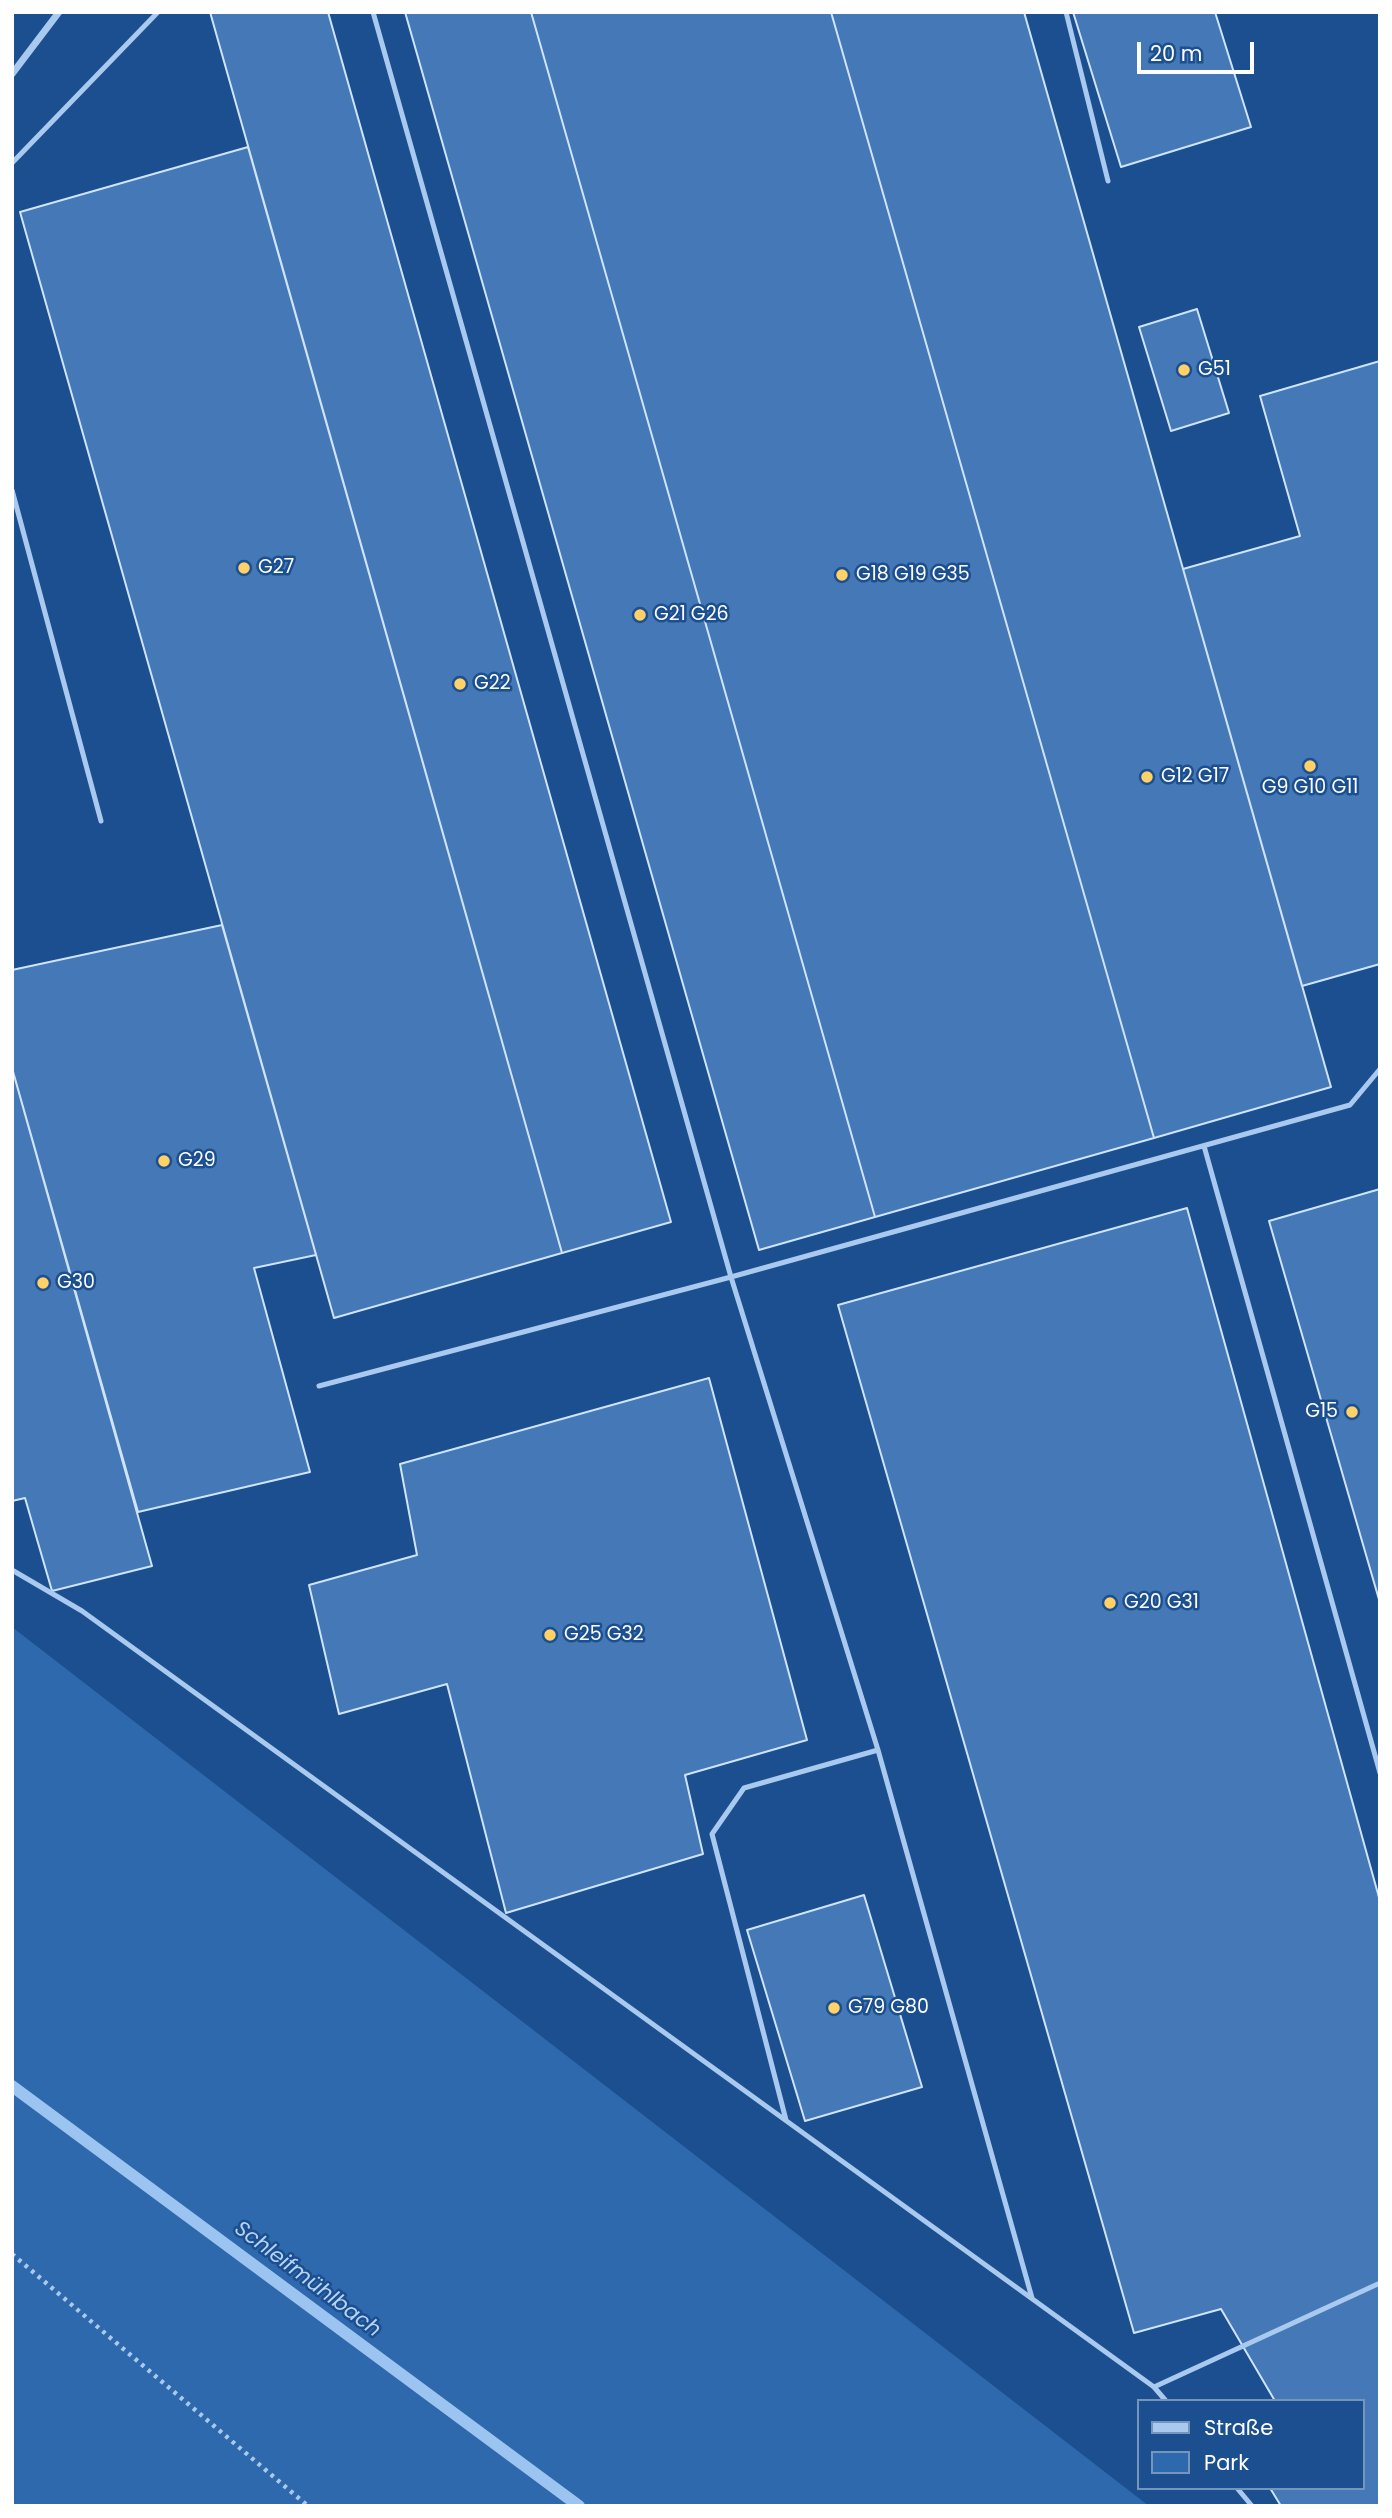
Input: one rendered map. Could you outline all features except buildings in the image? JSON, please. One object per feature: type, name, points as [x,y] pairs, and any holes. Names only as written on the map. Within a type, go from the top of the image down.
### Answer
[{"type":"street","points":[[12,74],[59,12]]},
{"type":"lane","points":[[12,163],[158,12]]},
{"type":"lane","points":[[373,12],[731,1277],[878,1750],[1032,2298]]},
{"type":"lane","points":[[1066,12],[1108,181]]},
{"type":"lane","points":[[12,491],[101,821]]},
{"type":"lane","points":[[319,1386],[731,1277],[1350,1105],[1380,1069]]},
{"type":"lane","points":[[1204,1146],[1380,1773]]},
{"type":"lane","points":[[12,1570],[82,1611],[1032,2298],[1154,2387],[1164,2399]]},
{"type":"lane","points":[[786,2120],[712,1834],[744,1788],[878,1750]]},
{"type":"lane","points":[[1154,2387],[1380,2283]]},
{"type":"lane","points":[[1239,2490],[1252,2506]]},
{"type":"path","points":[[12,2254],[308,2506]]},
{"type":"green space","points":[[12,1627],[1149,2506],[12,2506]]},
{"type":"waterway","name":"Schleifmühlbach","points":[[12,2086],[579,2506]]},
{"type":"place","name":"G51","points":[[1184,370]]},
{"type":"place","name":"G27","points":[[244,568]]},
{"type":"place","name":"G18 G19 G35","points":[[842,575]]},
{"type":"place","name":"G21 G26","points":[[640,615]]},
{"type":"place","name":"G22","points":[[460,684]]},
{"type":"place","name":"G9 G10 G11","points":[[1310,766]]},
{"type":"place","name":"G12 G17","points":[[1147,777]]},
{"type":"place","name":"G29","points":[[164,1161]]},
{"type":"place","name":"G30","points":[[43,1283]]},
{"type":"place","name":"G15","points":[[1352,1412]]},
{"type":"place","name":"G20 G31","points":[[1110,1603]]},
{"type":"place","name":"G25 G32","points":[[550,1635]]},
{"type":"place","name":"G79 G80","points":[[834,2008]]}]
